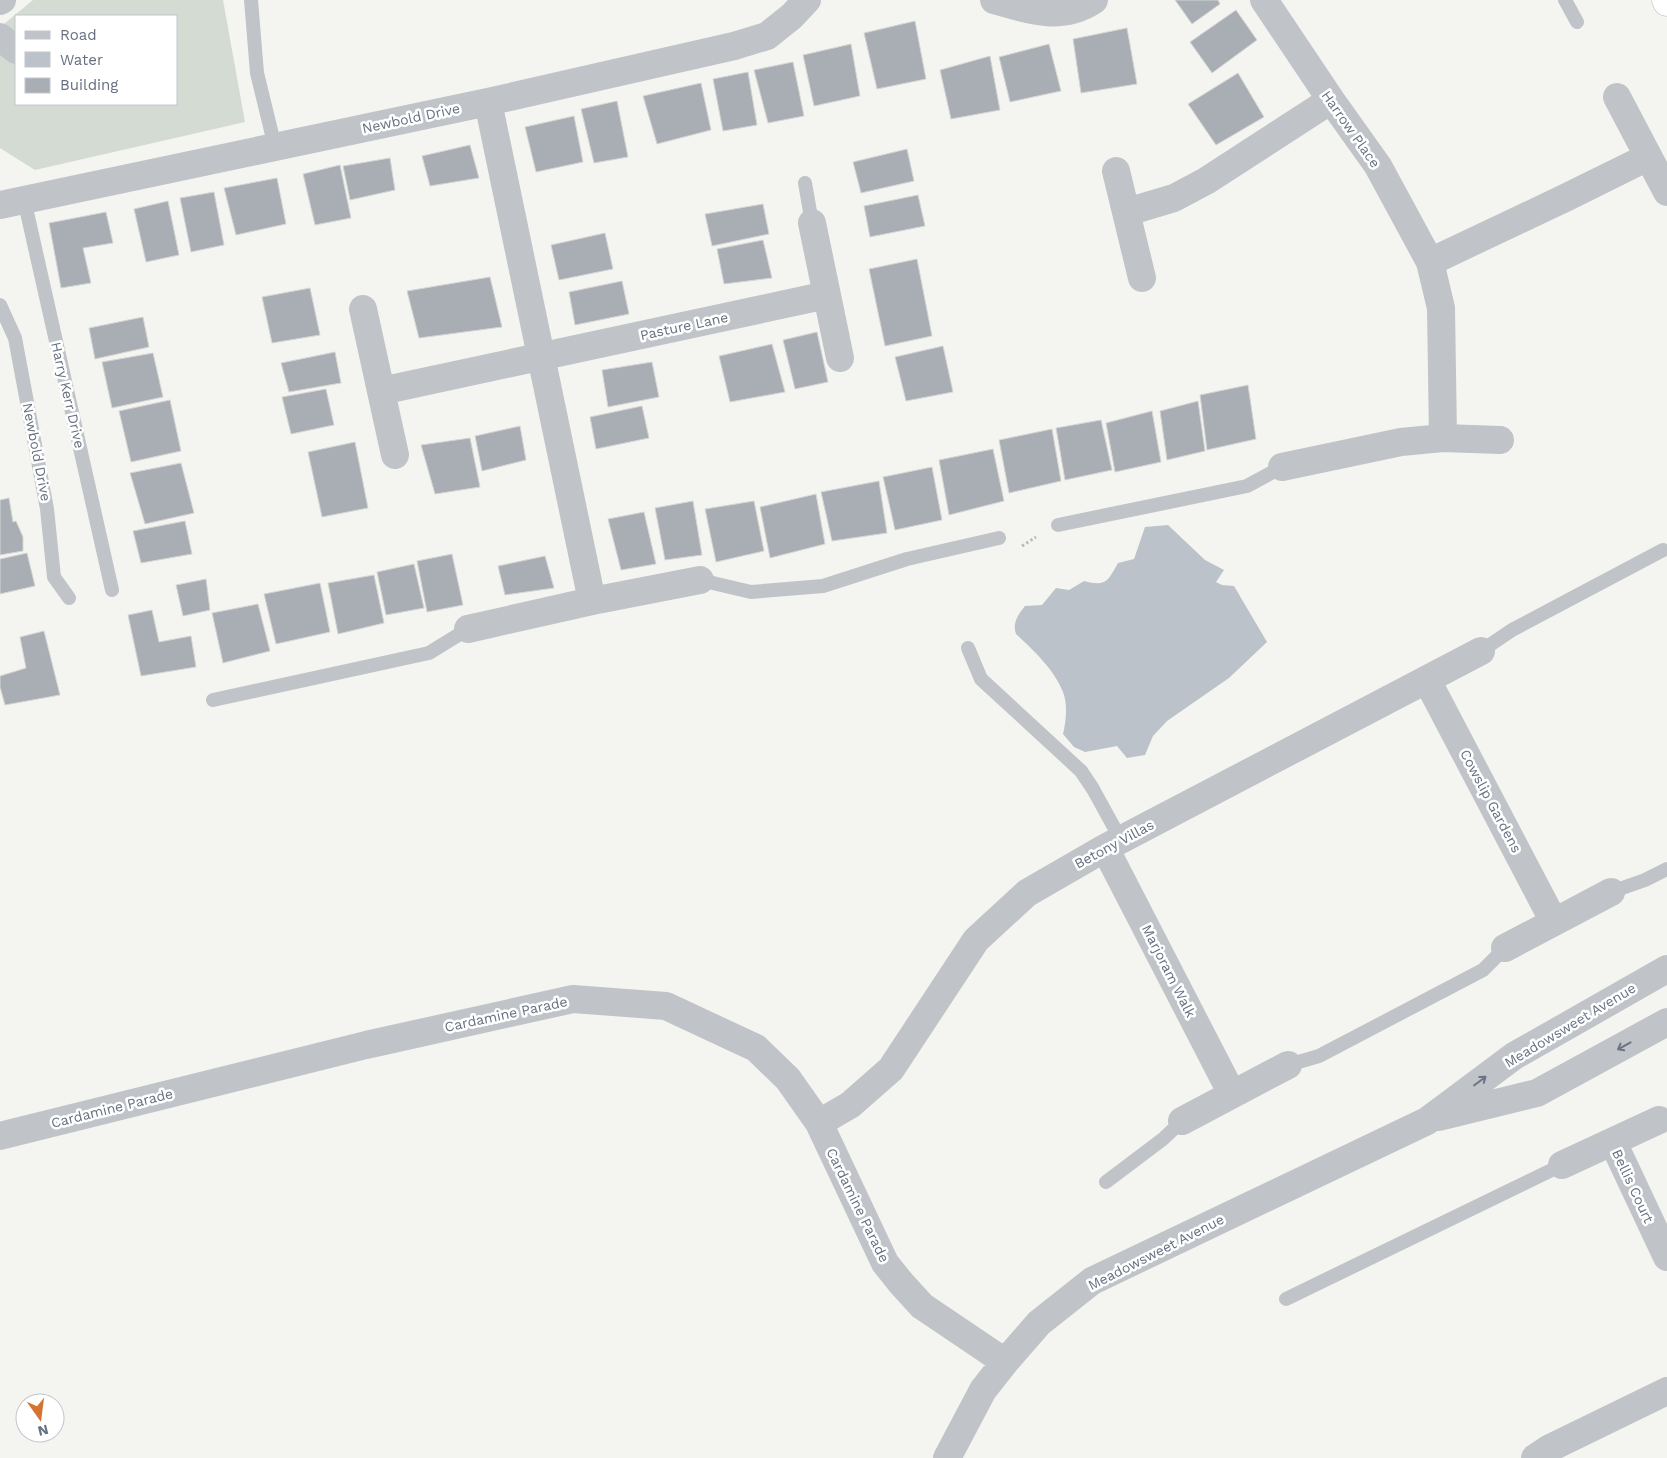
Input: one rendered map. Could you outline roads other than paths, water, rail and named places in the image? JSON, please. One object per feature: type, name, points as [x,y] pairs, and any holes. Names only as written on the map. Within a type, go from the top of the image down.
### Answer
[{"type":"street","name":"Newbold Drive","points":[[12,202],[488,102],[734,46],[767,36],[792,16],[807,0]]},
{"type":"street","points":[[994,0],[1029,11],[1058,13],[1094,0]]},
{"type":"street","name":"Harrow Place","points":[[1264,0],[1378,166],[1430,262],[1441,308],[1443,438]]},
{"type":"street","points":[[0,37],[15,49]]},
{"type":"street","points":[[1617,97],[1667,192]]},
{"type":"street","points":[[1126,212],[1174,198],[1206,181],[1331,100]]},
{"type":"street","points":[[488,102],[592,601]]},
{"type":"street","points":[[1430,262],[1648,157]]},
{"type":"street","points":[[1116,171],[1142,278]]},
{"type":"street","points":[[812,222],[840,358]]},
{"type":"street","name":"Pasture Lane","points":[[381,391],[827,295]]},
{"type":"street","points":[[363,309],[395,455]]},
{"type":"street","points":[[1282,467],[1401,442],[1443,438],[1500,440]]},
{"type":"street","points":[[468,629],[592,601],[700,580]]},
{"type":"street","name":"Betony Villas","points":[[819,1123],[850,1105],[891,1070],[976,940],[1026,893],[1113,844],[1481,651]]},
{"type":"street","name":"Cowslip Gardens","points":[[1427,680],[1554,922]]},
{"type":"street","name":"Marjoram Walk","points":[[1113,844],[1232,1094]]},
{"type":"street","points":[[1505,948],[1611,892]]},
{"type":"street","name":"Meadowsweet Avenue","points":[[1427,1121],[1514,1056],[1667,968]]},
{"type":"street","name":"Cardamine Parade","points":[[0,1136],[366,1044],[573,999],[666,1006],[756,1048],[788,1079],[819,1123],[885,1263],[900,1283],[922,1306],[1005,1362]]},
{"type":"street","name":"Meadowsweet Avenue","points":[[947,1458],[983,1390],[1005,1362],[1039,1322],[1092,1281],[1427,1121],[1536,1093],[1667,1022]]},
{"type":"street","points":[[1182,1121],[1288,1065]]},
{"type":"street","name":"Bellis Court","points":[[1562,1165],[1663,1118]]},
{"type":"street","name":"Bellis Court","points":[[1613,1142],[1667,1257]]},
{"type":"street","points":[[1535,1458],[1550,1448],[1667,1391]]},
{"type":"lane","points":[[251,0],[257,73],[275,146]]},
{"type":"lane","points":[[1565,0],[1577,22]]},
{"type":"lane","points":[[805,184],[812,222]]},
{"type":"lane","name":"Harry Kerr Drive","points":[[12,202],[112,590]]},
{"type":"lane","name":"Newbold Drive","points":[[0,305],[15,338],[47,509],[54,577],[69,598]]},
{"type":"lane","points":[[1058,525],[1246,486],[1282,467]]},
{"type":"lane","points":[[700,580],[751,592],[823,586],[907,559],[999,538]]},
{"type":"lane","points":[[1481,651],[1512,630],[1663,550]]},
{"type":"lane","points":[[213,700],[429,654],[468,629]]},
{"type":"lane","points":[[968,648],[981,679],[1081,771],[1093,789],[1113,844]]},
{"type":"lane","points":[[1611,892],[1645,880],[1667,869]]},
{"type":"lane","points":[[1288,1065],[1319,1056],[1484,970],[1505,948]]},
{"type":"lane","points":[[1106,1182],[1163,1139],[1182,1121]]},
{"type":"lane","points":[[1286,1299],[1562,1165]]},
{"type":"water","points":[[1168,525],[1205,560],[1224,570],[1216,582],[1222,585],[1234,586],[1267,642],[1229,678],[1167,721],[1153,736],[1145,755],[1127,758],[1117,746],[1085,752],[1074,747],[1063,734],[1066,702],[1063,692],[1049,668],[1016,634],[1016,619],[1025,606],[1042,605],[1056,588],[1069,590],[1084,581],[1102,583],[1109,578],[1118,563],[1134,559],[1145,527]]}]
